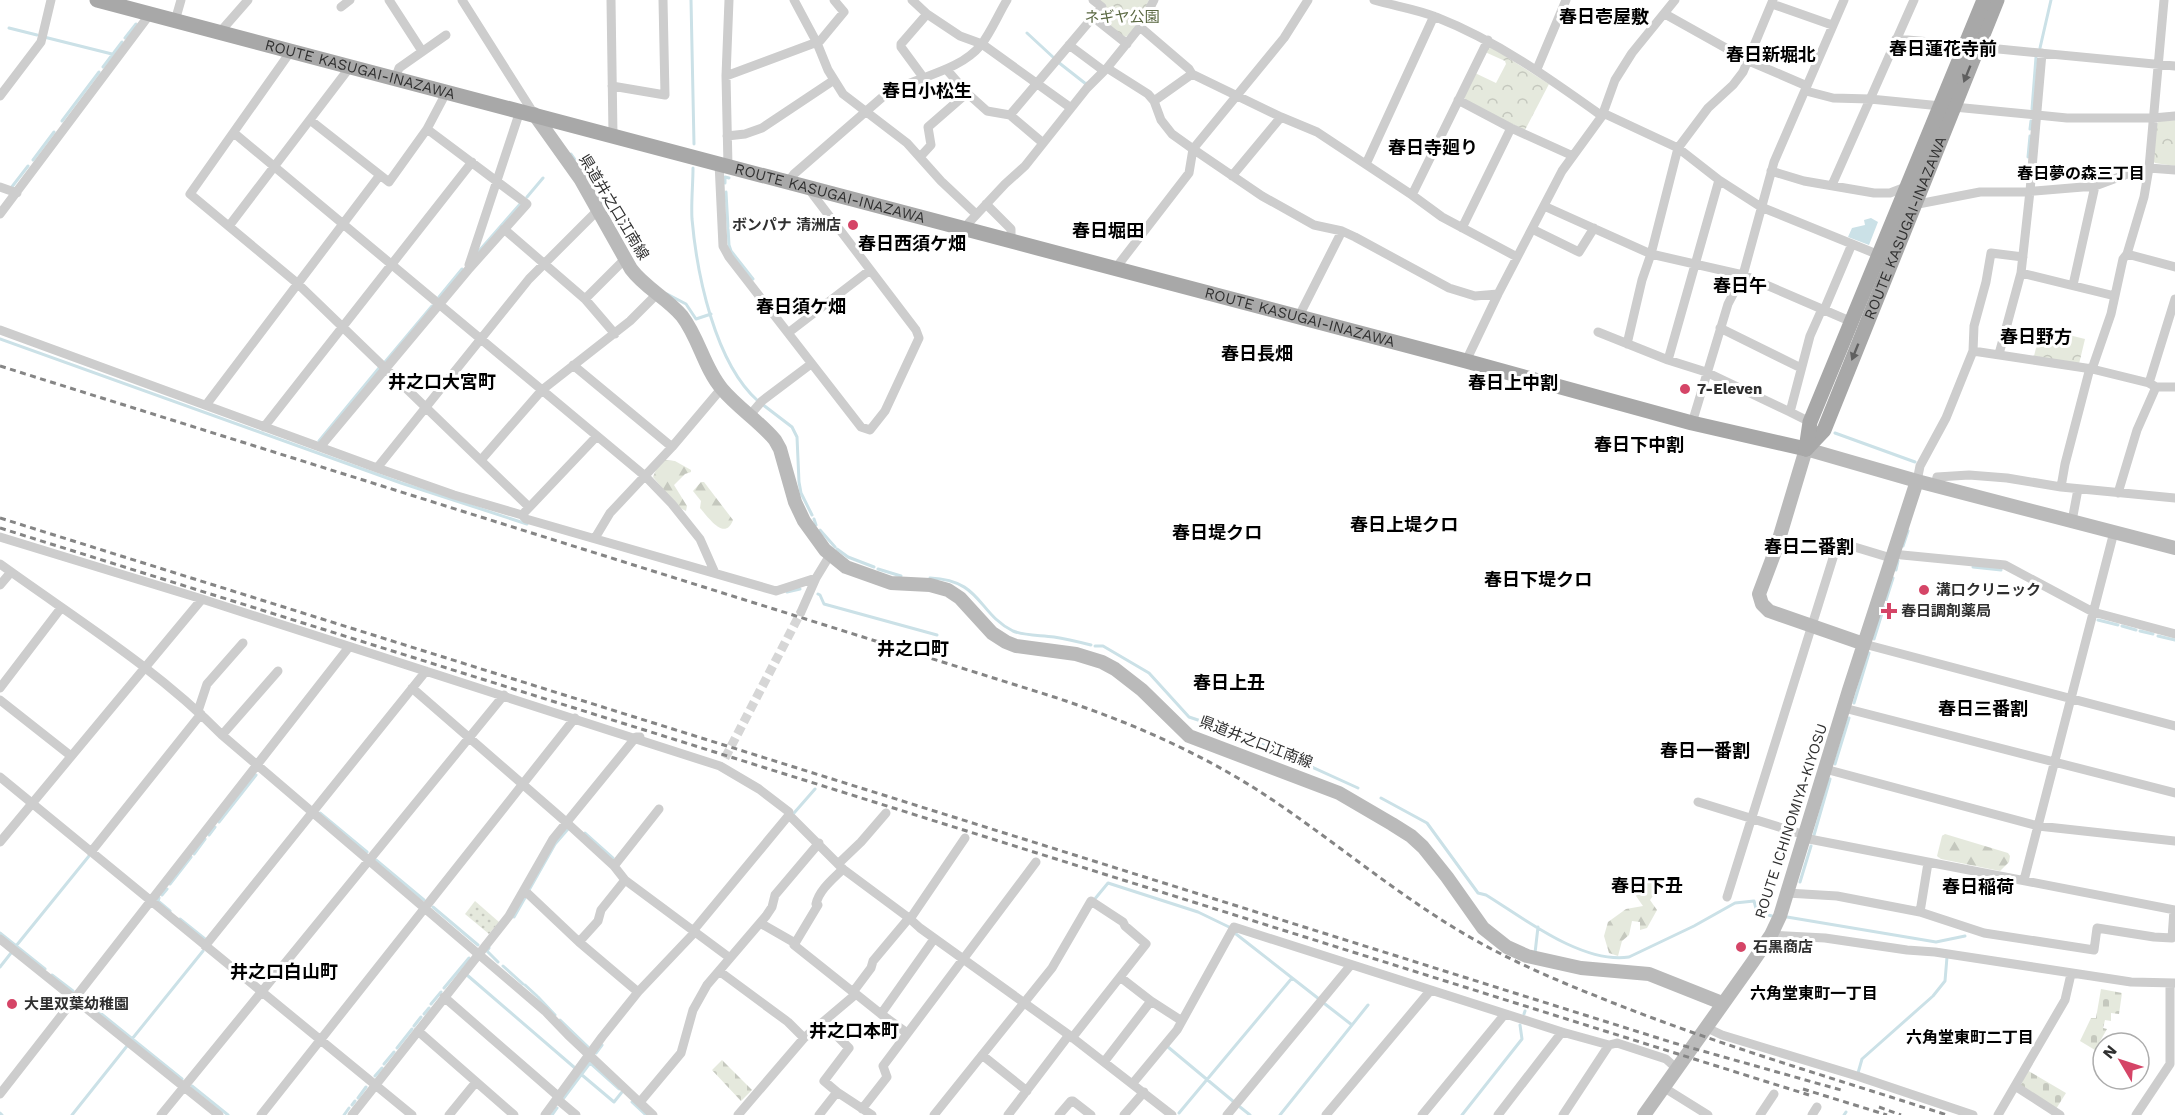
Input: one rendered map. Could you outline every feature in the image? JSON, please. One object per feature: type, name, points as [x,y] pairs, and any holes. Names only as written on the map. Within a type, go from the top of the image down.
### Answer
[{"type":"main road","name":"ROUTE KASUGAI-INAZAWA","points":[[1972,46],[1984,0]]},
{"type":"main road","name":"ROUTE KASUGAI-INAZAWA","points":[[1806,449],[1810,422],[1907,189],[1947,106],[1972,46],[1998,0]]},
{"type":"main road","name":"ROUTE KASUGAI-INAZAWA","points":[[106,1],[446,93],[613,135],[1466,361],[1692,423],[1806,449]]},
{"type":"main road","name":"ROUTE KASUGAI-INAZAWA","points":[[1806,449],[1824,430],[1913,205],[1947,106]]},
{"type":"main road","name":"県道井之口江南線","points":[[527,113],[581,180],[624,260],[639,279],[681,316],[691,329],[713,377],[722,389],[775,440],[780,449],[798,509],[812,533],[830,555],[846,567],[891,583],[930,585],[948,590],[960,598],[992,633],[1006,642],[1016,646],[1076,654],[1102,663],[1115,669],[1142,690],[1189,736],[1323,786],[1355,802],[1411,836],[1423,847],[1483,928],[1507,947],[1527,956],[1581,968],[1649,974],[1722,1003]]},
{"type":"main road","points":[[1864,644],[1769,611],[1762,604],[1759,594],[1776,549],[1806,449],[1917,481],[2175,548]]},
{"type":"main road","name":"ROUTE ICHINOMIYA-KIYOSU","points":[[1644,1115],[1771,935],[1780,916],[1917,481]]},
{"type":"street","points":[[0,96],[41,42],[51,0]]},
{"type":"street","points":[[175,21],[181,0]]},
{"type":"street","points":[[220,32],[248,0]]},
{"type":"street","points":[[341,7],[350,0]]},
{"type":"street","points":[[389,0],[422,51]]},
{"type":"street","points":[[462,0],[527,113],[497,181],[468,270]]},
{"type":"street","points":[[611,0],[613,135]]},
{"type":"street","points":[[612,86],[665,95],[663,0]]},
{"type":"street","points":[[729,0],[726,76],[727,136],[723,165],[723,246],[729,257],[861,427],[870,430],[885,411],[919,338],[916,330],[808,188]]},
{"type":"street","points":[[794,0],[817,43],[828,70],[843,94],[907,143],[940,181],[976,214]]},
{"type":"street","points":[[726,76],[820,41],[844,12],[834,0]]},
{"type":"street","points":[[913,0],[927,14],[960,36],[982,44],[1071,108]]},
{"type":"street","points":[[788,182],[794,174],[885,94],[923,77],[947,70],[966,58],[982,44],[1006,0]]},
{"type":"street","points":[[1010,115],[1102,7],[1093,0]]},
{"type":"street","points":[[963,229],[1025,166],[1087,87],[1105,70],[1140,27],[1154,0]]},
{"type":"street","points":[[1115,268],[1189,172],[1193,149],[1284,38],[1308,0]]},
{"type":"street","points":[[1374,0],[1394,3],[1434,16],[1488,40],[1537,69],[1603,115],[1678,148],[1719,180],[1761,207],[1879,255]]},
{"type":"street","points":[[1537,69],[1566,0]]},
{"type":"street","points":[[1692,423],[1728,304],[1743,275],[1771,171],[1844,0]]},
{"type":"street","points":[[1832,185],[1914,0]]},
{"type":"street","points":[[2061,487],[2091,369],[2115,296],[2123,259],[2127,254],[2144,197],[2149,168],[2164,0]]},
{"type":"street","points":[[1466,361],[1562,171],[1603,115],[1614,80],[1673,1]]},
{"type":"street","points":[[1627,344],[1678,148],[1708,108],[1733,85],[1749,61],[1772,2],[1832,25]]},
{"type":"street","points":[[0,214],[150,14]]},
{"type":"street","points":[[923,77],[901,44],[927,14]]},
{"type":"street","points":[[1665,14],[1749,61],[1806,89],[1833,98],[1870,99],[2067,118],[2175,116]]},
{"type":"street","points":[[1366,164],[1434,16]]},
{"type":"street","points":[[1093,17],[1126,44]]},
{"type":"street","points":[[1140,27],[1192,74],[1237,97],[1317,132],[1442,217],[1517,257]]},
{"type":"street","points":[[395,79],[399,68],[446,35]]},
{"type":"street","points":[[1896,39],[2175,66]]},
{"type":"street","points":[[1412,195],[1488,40]]},
{"type":"street","points":[[1069,45],[1105,70],[1148,94],[1154,101],[1161,120],[1173,134],[1262,196],[1314,225],[1342,231],[1449,288],[1475,296],[1498,294]]},
{"type":"street","points":[[291,51],[190,194],[297,283],[529,507]]},
{"type":"street","points":[[1999,354],[2021,273],[2042,52]]},
{"type":"street","points":[[229,226],[350,67]]},
{"type":"street","points":[[947,70],[987,111],[1010,115],[1043,143]]},
{"type":"street","points":[[1154,101],[1192,74]]},
{"type":"street","points":[[727,136],[745,134],[762,128],[834,80]]},
{"type":"street","points":[[310,120],[389,182],[427,129],[446,93]]},
{"type":"street","points":[[920,157],[931,145],[928,127],[967,93]]},
{"type":"street","points":[[1458,100],[1511,128],[1573,156]]},
{"type":"street","points":[[1232,176],[1281,117]]},
{"type":"street","points":[[1462,228],[1511,128]]},
{"type":"street","points":[[320,447],[439,304],[527,204],[427,129]]},
{"type":"street","points":[[234,134],[645,476],[672,504],[699,539],[715,573]]},
{"type":"street","points":[[264,426],[472,162]]},
{"type":"street","points":[[1913,205],[1980,192],[2023,192],[2095,186],[2149,168],[2175,170]]},
{"type":"street","points":[[1771,171],[1804,181],[1874,193],[1890,193],[1907,189]]},
{"type":"street","points":[[206,405],[380,175]]},
{"type":"street","points":[[1668,360],[1719,180]]},
{"type":"street","points":[[2073,285],[2095,186]]},
{"type":"street","points":[[0,187],[17,193]]},
{"type":"street","points":[[986,204],[1011,229],[1011,241]]},
{"type":"street","points":[[1544,206],[1650,254],[1743,275],[1852,322]]},
{"type":"street","points":[[377,468],[544,264],[598,210]]},
{"type":"street","points":[[1532,229],[1579,252],[1594,228]]},
{"type":"street","points":[[504,229],[585,299],[615,334]]},
{"type":"street","points":[[1298,318],[1342,231]]},
{"type":"street","points":[[1790,412],[1810,336],[1852,244]]},
{"type":"street","points":[[1917,481],[1920,466],[1946,418],[1973,351],[1974,326],[1991,253],[2022,257]]},
{"type":"street","points":[[2127,254],[2175,267]]},
{"type":"street","points":[[585,299],[624,260]]},
{"type":"street","points":[[788,333],[870,270]]},
{"type":"street","points":[[2021,273],[2115,296]]},
{"type":"street","points":[[481,460],[542,390],[615,334],[657,294]]},
{"type":"street","points":[[2118,493],[2152,385],[2175,299]]},
{"type":"street","points":[[1720,328],[1801,368]]},
{"type":"street","points":[[0,330],[377,468],[454,495],[522,515],[526,519],[776,591],[816,578]]},
{"type":"street","points":[[1598,332],[1668,360],[1706,372],[1810,422]]},
{"type":"street","points":[[1973,351],[2091,369],[2152,385],[2175,387]]},
{"type":"street","points":[[750,415],[762,401],[812,363]]},
{"type":"street","points":[[573,365],[672,447]]},
{"type":"street","points":[[595,538],[610,513],[722,389]]},
{"type":"street","points":[[522,515],[597,436]]},
{"type":"street","points":[[1935,485],[1937,477],[2007,478],[2061,487],[2175,498]]},
{"type":"street","points":[[2072,521],[2078,489]]},
{"type":"street","points":[[2024,880],[2114,532]]},
{"type":"street","points":[[0,537],[636,737],[720,766],[759,789],[789,814],[841,866],[934,939],[1024,1002],[1172,1115]]},
{"type":"street","points":[[1728,897],[1838,542],[1892,556],[2005,565],[2093,612],[2175,634]]},
{"type":"street","points":[[801,612],[816,578],[830,555]]},
{"type":"street","points":[[0,564],[106,638],[200,712],[222,735],[479,952],[545,1011],[653,1115]]},
{"type":"street","points":[[0,585],[11,572]]},
{"type":"street","points":[[0,842],[202,599]]},
{"type":"street","points":[[0,688],[61,608]]},
{"type":"street","points":[[91,852],[200,712],[207,684],[243,643]]},
{"type":"street","points":[[1864,644],[2175,726]]},
{"type":"street","points":[[0,1094],[349,647]]},
{"type":"street","points":[[222,735],[278,671]]},
{"type":"street","points":[[205,946],[426,671]]},
{"type":"street","points":[[412,688],[566,822],[614,866],[625,880],[730,958]]},
{"type":"street","points":[[161,1115],[504,696]]},
{"type":"street","points":[[0,700],[71,756]]},
{"type":"street","points":[[1844,708],[2175,793]]},
{"type":"street","points":[[261,1115],[575,718]]},
{"type":"street","points":[[352,1115],[509,916],[553,838],[636,737],[646,736],[724,760],[762,784],[786,805],[789,814]]},
{"type":"street","points":[[1825,769],[2038,826],[2175,841]]},
{"type":"street","points":[[0,777],[412,1115]]},
{"type":"street","points":[[1698,802],[1804,837],[2175,910],[2172,938],[2154,938],[2097,928],[2094,950],[1984,933],[1920,912],[1837,896],[1787,894]]},
{"type":"street","points":[[614,866],[659,808]]},
{"type":"street","points":[[886,813],[820,893],[816,900],[818,905],[794,945],[907,1033]]},
{"type":"street","points":[[545,1115],[639,992],[694,932],[789,814]]},
{"type":"street","points":[[738,1115],[804,1038],[854,993],[879,952],[909,918],[964,837]]},
{"type":"street","points":[[640,1102],[681,1053],[693,1010],[707,985],[760,923],[772,907],[775,895],[819,843]]},
{"type":"street","points":[[862,1108],[887,1077],[883,1066],[1036,862]]},
{"type":"street","points":[[1920,912],[1928,863]]},
{"type":"street","points":[[579,942],[598,921],[606,903],[625,880]]},
{"type":"street","points":[[524,890],[579,942],[639,992]]},
{"type":"street","points":[[934,1115],[1052,968],[1091,901],[1123,922],[1146,944],[1027,1091],[1014,1113]]},
{"type":"street","points":[[760,923],[795,942]]},
{"type":"street","points":[[1133,1083],[1177,1030],[1234,927],[1562,1032],[1609,1045],[1617,1043],[1666,1059],[1676,1068]]},
{"type":"street","points":[[1771,935],[1825,938],[1935,952],[2131,982],[2172,983],[2169,1064],[2138,1112],[2150,1115]]},
{"type":"street","points":[[0,939],[219,1115]]},
{"type":"street","points":[[881,1014],[934,939]]},
{"type":"street","points":[[1227,1115],[1350,966]]},
{"type":"street","points":[[719,971],[788,1022],[804,1038]]},
{"type":"street","points":[[1998,1115],[2064,1000],[2071,974]]},
{"type":"street","points":[[1120,977],[1182,1021]]},
{"type":"street","points":[[1326,1115],[1430,991]]},
{"type":"street","points":[[444,997],[576,1115]]},
{"type":"street","points":[[1104,1062],[1151,1001]]},
{"type":"street","points":[[1422,1115],[1505,1014]]},
{"type":"street","points":[[823,1022],[849,1048],[824,1081],[872,1115]]},
{"type":"street","points":[[1705,1027],[1722,1035],[1857,1076],[1973,1115]]},
{"type":"street","points":[[418,1031],[514,1115]]},
{"type":"street","points":[[1498,1115],[1562,1032]]},
{"type":"street","points":[[1563,1115],[1609,1045]]},
{"type":"street","points":[[982,1055],[1027,1091]]},
{"type":"street","points":[[2163,1074],[2175,1076]]},
{"type":"street","points":[[449,1115],[476,1082]]},
{"type":"street","points":[[2014,1086],[2060,1115]]},
{"type":"street","points":[[1662,1087],[1708,1115]]},
{"type":"street","points":[[819,1115],[837,1092]]},
{"type":"street","points":[[1124,1115],[1144,1092]]},
{"type":"street","points":[[1760,1115],[1774,1094]]},
{"type":"street","points":[[1059,1115],[1071,1101],[1091,1115]]},
{"type":"green space","name":"ネギヤ公園","points":[[1100,0],[1149,0],[1132,32],[1123,38],[1099,16]]},
{"type":"green space","points":[[1488,47],[1549,84],[1525,130],[1465,102],[1464,96],[1475,73],[1496,83],[1506,64],[1505,61],[1485,52]]},
{"type":"green space","points":[[2175,120],[2175,166],[2155,163],[2152,160],[2156,125],[2159,121]]},
{"type":"green space","points":[[2041,328],[2085,339],[2079,364],[2034,356]]},
{"type":"green space","points":[[665,460],[675,461],[691,470],[674,485],[687,506],[686,511],[678,507],[653,477]]},
{"type":"green space","points":[[701,482],[704,482],[733,520],[726,529],[716,526],[700,508],[701,501],[693,491]]},
{"type":"green space","points":[[1945,834],[2008,853],[2009,862],[2000,871],[1941,859],[1937,856],[1942,836]]},
{"type":"green space","points":[[1654,879],[1661,885],[1650,900],[1657,910],[1647,928],[1640,930],[1640,922],[1632,921],[1629,935],[1622,941],[1618,956],[1609,953],[1604,936],[1608,922],[1626,909],[1643,906],[1636,896],[1643,881]]},
{"type":"green space","points":[[475,901],[499,922],[489,934],[465,914]]},
{"type":"green space","points":[[2101,989],[2122,993],[2119,1014],[2111,1013],[2111,1021],[2105,1020],[2103,1028],[2107,1029],[2106,1031],[2091,1031],[2091,1048],[2080,1041],[2091,1018],[2096,1018]]},
{"type":"green space","points":[[722,1060],[752,1090],[741,1101],[712,1070]]},
{"type":"green space","points":[[2027,1070],[2066,1093],[2056,1109],[2020,1087]]},
{"type":"water","points":[[1871,218],[1878,222],[1869,245],[1848,237],[1852,228],[1865,225],[1864,220]]},
{"type":"waterway","points":[[691,0],[694,144]]},
{"type":"waterway","points":[[2040,48],[2051,0]]},
{"type":"waterway","points":[[125,38],[136,24]]},
{"type":"waterway","points":[[9,28],[37,35]]},
{"type":"waterway","points":[[1027,33],[1054,58]]},
{"type":"waterway","points":[[44,37],[112,54]]},
{"type":"waterway","points":[[103,67],[122,42]]},
{"type":"waterway","points":[[2032,109],[2036,57]]},
{"type":"waterway","points":[[1058,62],[1087,83]]},
{"type":"waterway","points":[[62,121],[99,72]]},
{"type":"waterway","points":[[2030,129],[2031,121]]},
{"type":"waterway","points":[[33,160],[54,132]]},
{"type":"waterway","points":[[2028,157],[2030,136]]},
{"type":"waterway","points":[[571,154],[576,161]]},
{"type":"waterway","points":[[579,165],[594,186]]},
{"type":"waterway","points":[[11,188],[28,166]]},
{"type":"waterway","points":[[693,168],[692,213],[698,266],[711,317],[730,364],[743,385],[758,401]]},
{"type":"waterway","points":[[725,183],[725,177],[729,178]]},
{"type":"waterway","points":[[527,197],[543,178]]},
{"type":"waterway","points":[[597,192],[603,203]]},
{"type":"waterway","points":[[726,192],[729,245],[731,251],[753,279]]},
{"type":"waterway","points":[[479,251],[521,203]]},
{"type":"waterway","points":[[439,297],[462,269]]},
{"type":"waterway","points":[[667,294],[686,304],[696,319],[711,314]]},
{"type":"waterway","points":[[385,362],[432,306]]},
{"type":"waterway","points":[[0,339],[401,483],[527,524]]},
{"type":"waterway","points":[[319,441],[379,368]]},
{"type":"waterway","points":[[762,404],[792,427],[797,437],[801,493],[812,515]]},
{"type":"waterway","points":[[1835,433],[1915,462]]},
{"type":"waterway","points":[[814,519],[816,525]]},
{"type":"waterway","points":[[820,530],[835,547]]},
{"type":"waterway","points":[[1903,546],[1908,531]]},
{"type":"waterway","points":[[837,549],[848,557],[874,567]]},
{"type":"waterway","points":[[1896,570],[1898,561]]},
{"type":"waterway","points":[[1973,567],[2001,570]]},
{"type":"waterway","points":[[878,569],[901,576]]},
{"type":"waterway","points":[[930,578],[947,580],[970,591],[1001,624],[1013,631],[1091,645]]},
{"type":"waterway","points":[[1886,600],[1893,578]]},
{"type":"waterway","points":[[787,592],[800,589]]},
{"type":"waterway","points":[[818,594],[824,604],[937,635]]},
{"type":"waterway","points":[[1874,639],[1884,607]]},
{"type":"waterway","points":[[2098,620],[2118,625]]},
{"type":"waterway","points":[[2122,626],[2136,630]]},
{"type":"waterway","points":[[2140,631],[2153,634]]},
{"type":"waterway","points":[[2158,636],[2175,640]]},
{"type":"waterway","points":[[1095,646],[1103,646],[1149,673],[1189,717],[1237,733],[1358,788]]},
{"type":"waterway","points":[[1854,703],[1869,653]]},
{"type":"waterway","points":[[1835,764],[1849,718]]},
{"type":"waterway","points":[[219,822],[256,775]]},
{"type":"waterway","points":[[1814,835],[1830,779]]},
{"type":"waterway","points":[[794,813],[815,789]]},
{"type":"waterway","points":[[1381,798],[1427,823],[1478,893],[1486,895],[1554,938],[1592,954],[1629,957],[1694,926],[1735,903],[1754,901],[1757,912],[1772,916]]},
{"type":"waterway","points":[[320,813],[367,852]]},
{"type":"waterway","points":[[209,835],[215,827]]},
{"type":"waterway","points":[[529,890],[555,844],[568,829]]},
{"type":"waterway","points":[[585,833],[613,858]]},
{"type":"waterway","points":[[194,854],[205,839]]},
{"type":"waterway","points":[[1800,882],[1811,846]]},
{"type":"waterway","points":[[16,946],[89,856]]},
{"type":"waterway","points":[[170,884],[191,857]]},
{"type":"waterway","points":[[376,860],[424,900]]},
{"type":"waterway","points":[[1094,900],[1108,883],[1198,912],[1229,927]]},
{"type":"waterway","points":[[162,895],[167,889]]},
{"type":"waterway","points":[[514,917],[526,896]]},
{"type":"waterway","points":[[159,898],[158,901],[170,911]]},
{"type":"waterway","points":[[433,907],[478,945]]},
{"type":"waterway","points":[[1787,917],[1936,942],[1965,936]]},
{"type":"waterway","points":[[180,919],[205,939]]},
{"type":"waterway","points":[[1535,953],[1538,927]]},
{"type":"waterway","points":[[0,933],[45,969]]},
{"type":"waterway","points":[[1236,934],[1319,999]]},
{"type":"waterway","points":[[489,948],[487,951],[498,962]]},
{"type":"waterway","points":[[132,1039],[203,951]]},
{"type":"waterway","points":[[0,967],[11,953]]},
{"type":"waterway","points":[[1858,1073],[1862,1059],[1933,996],[1945,981],[1947,957]]},
{"type":"waterway","points":[[444,988],[469,958]]},
{"type":"waterway","points":[[503,966],[523,984]]},
{"type":"waterway","points":[[52,975],[73,991]]},
{"type":"waterway","points":[[467,975],[575,1068]]},
{"type":"waterway","points":[[1179,1113],[1292,978]]},
{"type":"waterway","points":[[525,985],[537,996]]},
{"type":"waterway","points":[[431,1004],[441,992]]},
{"type":"waterway","points":[[538,997],[555,1015]]},
{"type":"waterway","points":[[83,999],[182,1079]]},
{"type":"waterway","points":[[1325,1004],[1352,1025]]},
{"type":"waterway","points":[[1280,1115],[1368,1005]]},
{"type":"waterway","points":[[424,1014],[429,1008]]},
{"type":"waterway","points":[[414,1026],[421,1017]]},
{"type":"waterway","points":[[560,1020],[588,1047]]},
{"type":"waterway","points":[[1462,1115],[1522,1039],[1520,1025]]},
{"type":"waterway","points":[[397,1048],[412,1029]]},
{"type":"waterway","points":[[596,1053],[602,1045]]},
{"type":"waterway","points":[[72,1115],[127,1046]]},
{"type":"waterway","points":[[1168,1047],[1234,1102]]},
{"type":"waterway","points":[[384,1064],[394,1052]]},
{"type":"waterway","points":[[563,1099],[590,1063],[619,1089]]},
{"type":"waterway","points":[[375,1076],[382,1068]]},
{"type":"waterway","points":[[582,1075],[614,1102],[622,1092]]},
{"type":"waterway","points":[[192,1086],[228,1115]]},
{"type":"waterway","points":[[358,1098],[366,1087]]},
{"type":"waterway","points":[[352,1105],[355,1101]]},
{"type":"waterway","points":[[632,1102],[646,1115]]},
{"type":"waterway","points":[[1240,1107],[1250,1115]]},
{"type":"waterway","points":[[344,1115],[349,1108]]},
{"type":"waterway","points":[[552,1115],[557,1108]]},
{"type":"tunnel","points":[[725,758],[801,612]]},
{"type":"railway","points":[[0,366],[1054,697],[1108,716],[1187,750],[1237,778],[1289,811],[1447,924],[1527,967],[1616,1004],[1698,1034],[1947,1115]]},
{"type":"railway","points":[[0,518],[1674,1043],[1841,1090]]},
{"type":"railway","points":[[0,528],[1809,1095]]},
{"type":"railway","points":[[1803,1089],[1887,1115]]},
{"type":"railway","points":[[1879,1107],[1901,1115]]},
{"type":"place","name":"ボンパナ 清洲店","points":[[853,225]]},
{"type":"place","name":"7-Eleven","points":[[1685,389]]},
{"type":"place","name":"溝口クリニック","points":[[1924,590]]},
{"type":"place","name":"春日調剤薬局","points":[[1889,611]]},
{"type":"place","name":"石黒商店","points":[[1741,947]]},
{"type":"place","name":"大里双葉幼稚園","points":[[12,1004]]},
{"type":"district","name":"春日壱屋敷","points":[[1604,16]]},
{"type":"district","name":"春日蓮花寺前","points":[[1943,48]]},
{"type":"district","name":"春日新堀北","points":[[1771,54]]},
{"type":"district","name":"春日小松生","points":[[927,90]]},
{"type":"district","name":"春日寺廻り","points":[[1433,147]]},
{"type":"district","name":"春日夢の森三丁目","points":[[2081,173]]},
{"type":"district","name":"春日堀田","points":[[1108,230]]},
{"type":"district","name":"春日西須ケ畑","points":[[912,243]]},
{"type":"district","name":"春日午","points":[[1740,285]]},
{"type":"district","name":"春日須ケ畑","points":[[801,306]]},
{"type":"district","name":"春日野方","points":[[2036,336]]},
{"type":"district","name":"春日長畑","points":[[1257,353]]},
{"type":"district","name":"井之口大宮町","points":[[442,381]]},
{"type":"district","name":"春日上中割","points":[[1513,382]]},
{"type":"district","name":"春日下中割","points":[[1639,444]]},
{"type":"district","name":"春日上堤クロ","points":[[1404,524]]},
{"type":"district","name":"春日堤クロ","points":[[1217,532]]},
{"type":"district","name":"春日二番割","points":[[1809,546]]},
{"type":"district","name":"春日下堤クロ","points":[[1538,579]]},
{"type":"district","name":"井之口町","points":[[913,648]]},
{"type":"district","name":"春日上丑","points":[[1229,682]]},
{"type":"district","name":"春日三番割","points":[[1983,708]]},
{"type":"district","name":"春日一番割","points":[[1705,750]]},
{"type":"district","name":"春日下丑","points":[[1647,885]]},
{"type":"district","name":"春日稲荷","points":[[1978,886]]},
{"type":"district","name":"井之口白山町","points":[[284,971]]},
{"type":"district","name":"六角堂東町一丁目","points":[[1814,993]]},
{"type":"district","name":"井之口本町","points":[[854,1030]]},
{"type":"district","name":"六角堂東町二丁目","points":[[1970,1037]]}]
